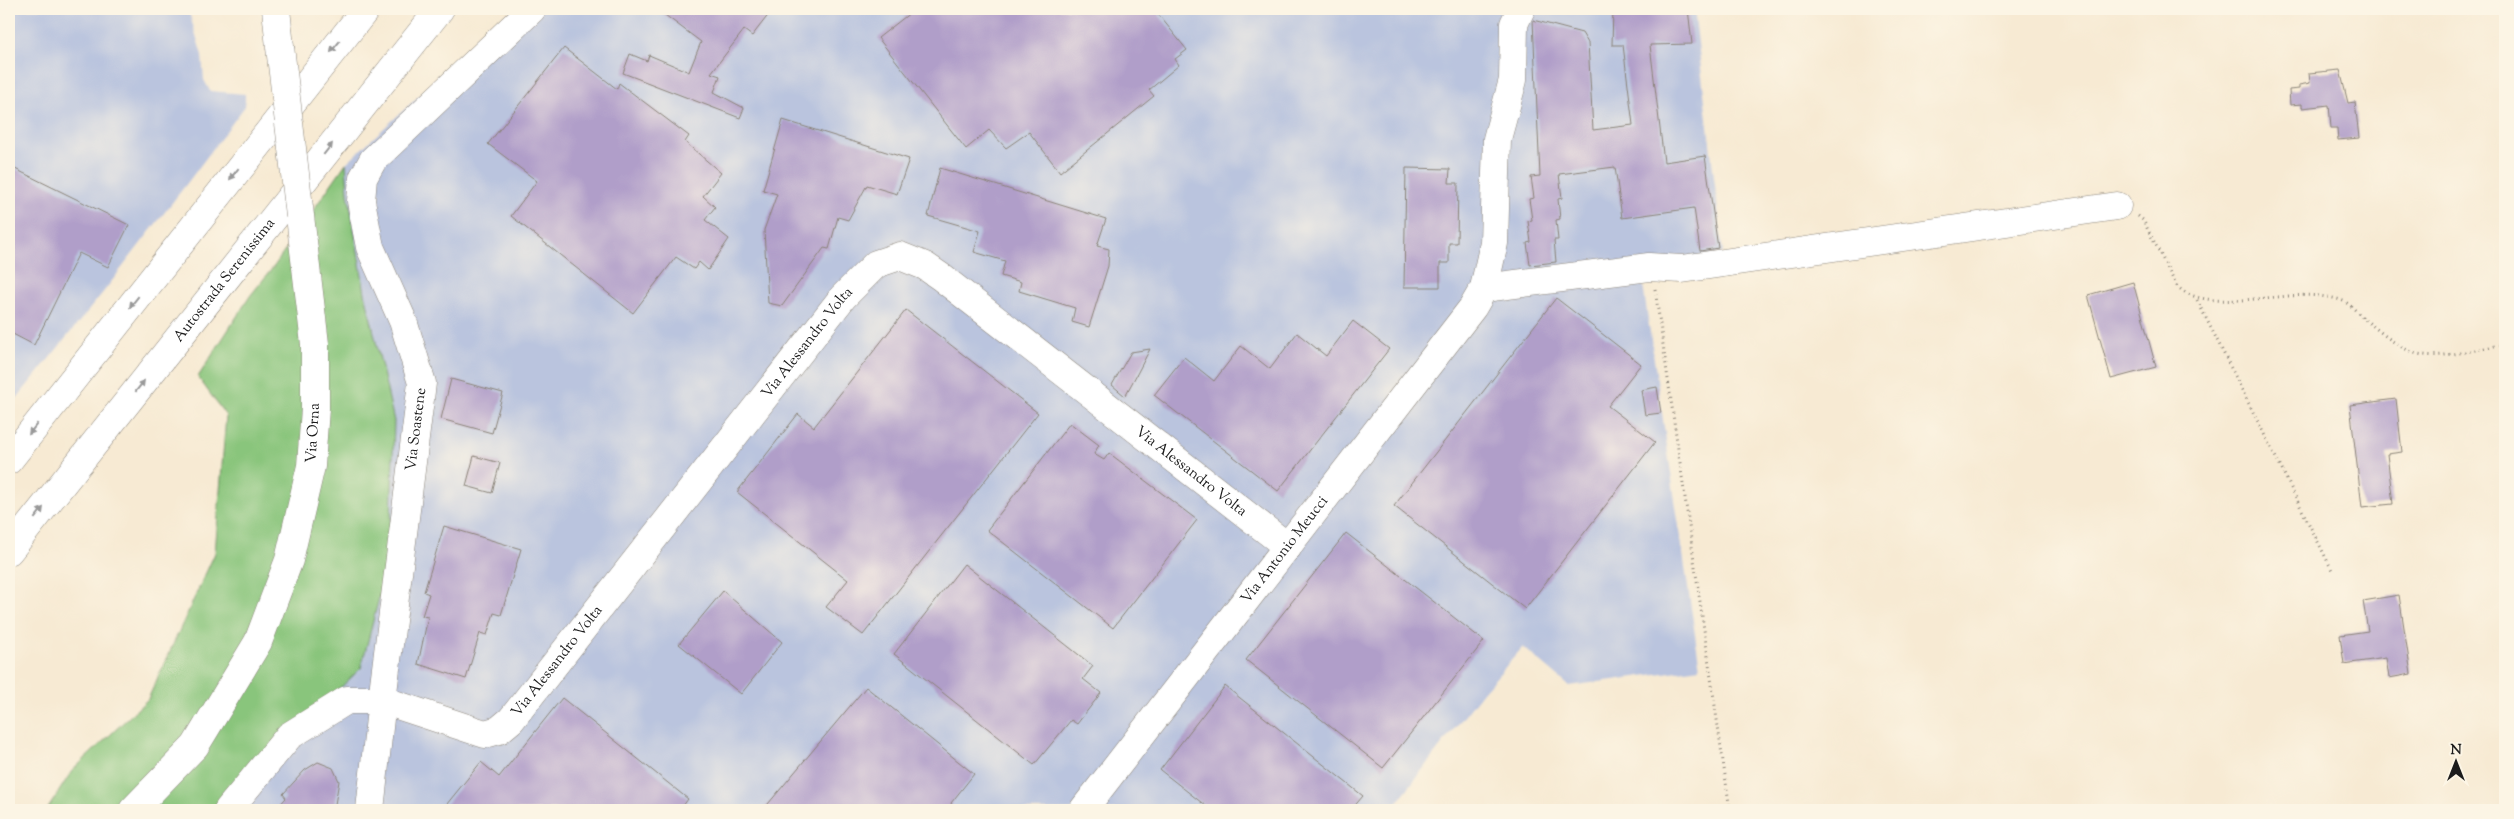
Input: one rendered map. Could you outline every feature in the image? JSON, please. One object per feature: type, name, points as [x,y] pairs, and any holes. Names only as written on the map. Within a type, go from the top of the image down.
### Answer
[{"type":"main road","name":"Via Orna","points":[[133,810],[196,746],[258,642],[290,560],[311,466],[316,408],[315,344],[276,9]]},
{"type":"main road","points":[[9,460],[366,9]]},
{"type":"main road","name":"Autostrada Serenissima","points":[[9,552],[440,9]]},
{"type":"main road","name":"Via Soastene","points":[[370,810],[422,383],[404,321],[370,247],[361,200],[363,178],[373,160],[532,9]]},
{"type":"main road","name":"Via Antonio Meucci","points":[[1083,810],[1473,307],[1484,288],[1494,243],[1497,139],[1513,80],[1514,24],[1521,9]]},
{"type":"main road","points":[[1484,288],[1649,267],[1682,269],[2117,206]]},
{"type":"main road","name":"Via Alessandro Volta","points":[[382,700],[485,734],[499,730],[505,725],[843,298],[876,264],[900,256],[924,266],[941,277],[1288,547]]},
{"type":"main road","points":[[228,810],[289,736],[347,700],[382,700]]},
{"type":"path","points":[[2117,206],[2130,210],[2143,220],[2176,285],[2184,294],[2196,299],[2218,301],[2306,294],[2326,296],[2346,302],[2384,336],[2413,352],[2438,356],[2505,344]]},
{"type":"path","points":[[1649,267],[1656,294],[1730,810]]},
{"type":"path","points":[[2196,299],[2333,572]]},
{"type":"shaded area","points":[[9,9],[188,9],[202,55],[204,80],[210,91],[245,94],[245,106],[105,290],[9,408]]},
{"type":"shaded area","points":[[514,9],[1694,9],[1723,253],[1641,272],[1700,668],[1569,686],[1523,647],[1483,692],[1391,810],[218,810],[394,421],[365,293],[348,193],[346,163]]},
{"type":"green space","points":[[346,163],[348,193],[365,293],[394,421],[390,555],[361,668],[232,793],[218,810],[47,810],[72,771],[148,699],[215,553],[226,416],[198,377],[250,296],[275,265]]},
{"type":"building","points":[[657,9],[773,9],[752,36],[744,30],[711,73],[720,76],[714,92],[744,108],[740,118],[623,73],[630,54],[647,61],[649,55],[689,72],[701,42]]},
{"type":"building","points":[[915,9],[1154,9],[1187,50],[1175,59],[1179,65],[1149,90],[1154,96],[1060,172],[1029,132],[1006,148],[989,130],[966,149],[878,38]]},
{"type":"building","points":[[1613,9],[1688,9],[1692,44],[1650,45],[1664,162],[1705,156],[1718,248],[1700,251],[1694,208],[1622,218],[1615,167],[1559,174],[1562,198],[1558,199],[1560,219],[1556,220],[1558,240],[1554,240],[1556,262],[1530,265],[1527,243],[1531,242],[1528,221],[1532,220],[1529,199],[1534,198],[1531,177],[1540,176],[1533,20],[1582,33],[1588,43],[1593,130],[1633,125],[1623,45],[1612,45]]},
{"type":"building","points":[[564,48],[617,89],[619,83],[689,136],[685,142],[721,173],[703,196],[715,207],[705,220],[729,239],[708,270],[699,262],[694,269],[676,257],[633,313],[511,216],[537,181],[488,144]]},
{"type":"building","points":[[2340,70],[2348,103],[2355,102],[2359,138],[2338,140],[2337,128],[2331,128],[2329,105],[2302,108],[2302,104],[2290,105],[2289,90],[2299,89],[2299,85],[2310,83],[2309,73]]},
{"type":"building","points":[[783,120],[909,159],[897,194],[867,185],[848,220],[838,217],[829,249],[824,248],[782,306],[768,303],[764,230],[777,194],[763,190]]},
{"type":"building","points":[[9,166],[129,225],[108,267],[79,253],[34,345],[9,332]]},
{"type":"building","points":[[940,168],[1106,219],[1097,246],[1109,249],[1108,266],[1089,327],[1072,322],[1075,308],[1019,291],[1021,282],[1001,276],[1005,261],[974,252],[980,231],[928,216]]},
{"type":"building","points":[[1406,168],[1450,169],[1449,183],[1458,183],[1457,243],[1449,243],[1449,263],[1440,263],[1440,287],[1404,287]]},
{"type":"building","points":[[2133,282],[2156,367],[2111,379],[2088,295]]},
{"type":"building","points":[[1556,298],[1641,364],[1608,406],[1655,442],[1525,609],[1394,506]]},
{"type":"building","points":[[906,310],[1038,413],[863,635],[826,607],[848,580],[737,492],[798,414],[814,427]]},
{"type":"building","points":[[1353,321],[1389,349],[1278,491],[1154,395],[1184,357],[1214,381],[1241,346],[1270,369],[1297,333],[1326,356]]},
{"type":"building","points":[[1150,349],[1125,396],[1112,385],[1131,352]]},
{"type":"building","points":[[451,379],[503,393],[492,433],[441,419]]},
{"type":"building","points":[[1657,387],[1661,413],[1645,415],[1641,390]]},
{"type":"building","points":[[2396,399],[2402,452],[2387,454],[2393,504],[2362,507],[2350,405]]},
{"type":"building","points":[[1070,423],[1099,445],[1094,454],[1104,460],[1109,453],[1197,520],[1113,628],[987,530]]},
{"type":"building","points":[[474,456],[500,463],[492,493],[466,486]]},
{"type":"building","points":[[444,526],[521,549],[501,615],[494,613],[487,635],[480,633],[466,679],[418,664],[428,617],[422,616],[429,594],[424,592]]},
{"type":"building","points":[[1346,533],[1484,641],[1383,768],[1246,660]]},
{"type":"building","points":[[964,564],[1093,666],[1083,679],[1101,693],[1077,724],[1071,720],[1034,765],[894,654]]},
{"type":"building","points":[[723,591],[782,642],[741,694],[679,644]]},
{"type":"building","points":[[2399,595],[2411,674],[2389,678],[2386,658],[2344,664],[2340,635],[2368,631],[2363,601]]},
{"type":"building","points":[[1225,686],[1363,796],[1351,810],[1211,810],[1160,770]]},
{"type":"building","points":[[866,687],[974,774],[951,803],[954,810],[763,810]]},
{"type":"building","points":[[562,698],[688,799],[680,810],[442,810],[481,762],[499,777]]},
{"type":"building","points":[[318,762],[333,768],[339,781],[334,810],[275,810],[286,798],[283,794],[305,770]]}]
